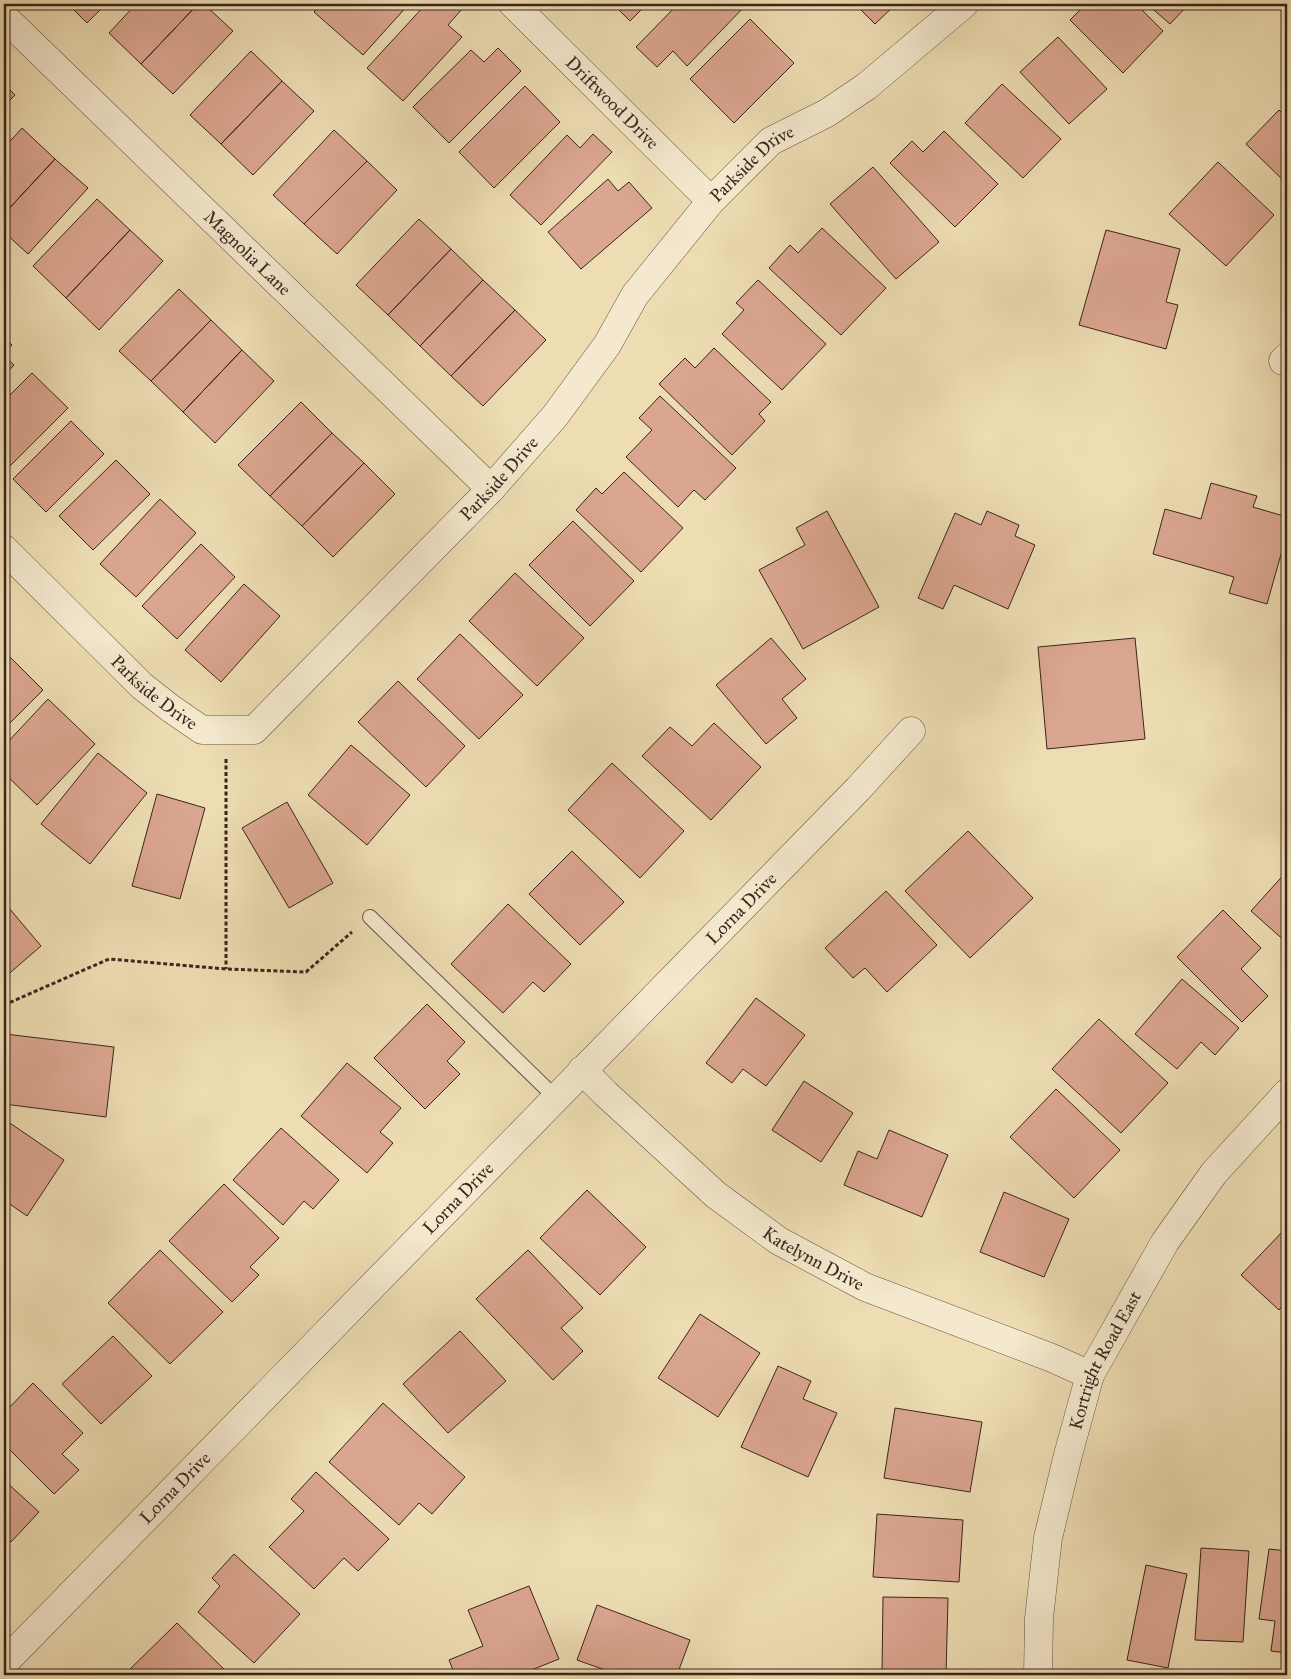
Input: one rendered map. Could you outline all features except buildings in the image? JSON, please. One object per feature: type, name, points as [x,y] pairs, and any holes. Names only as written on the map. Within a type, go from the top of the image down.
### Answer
[{"type":"street","name":"Driftwood Drive","points":[[512,4],[711,202]]},
{"type":"street","name":"Parkside Drive","points":[[4,549],[142,686],[202,730],[254,730],[491,489],[555,416],[607,345],[635,295],[711,202],[771,141],[827,113],[867,86],[964,4]]},
{"type":"street","name":"Magnolia Lane","points":[[4,17],[491,489]]},
{"type":"street","name":"Lorna Drive","points":[[4,1663],[858,789],[911,732]]},
{"type":"street","name":"Katelynn Drive","points":[[582,1070],[716,1195],[778,1241],[865,1287],[1052,1358],[1090,1375]]},
{"type":"street","name":"Kortright Road East","points":[[1038,1675],[1039,1618],[1048,1538],[1090,1375],[1165,1242],[1214,1173],[1284,1102]]},
{"type":"lane","points":[[370,918],[556,1098]]},
{"type":"path","points":[[226,730],[226,969]]},
{"type":"path","points":[[4,1005],[109,959],[226,969],[306,972],[370,918]]}]
